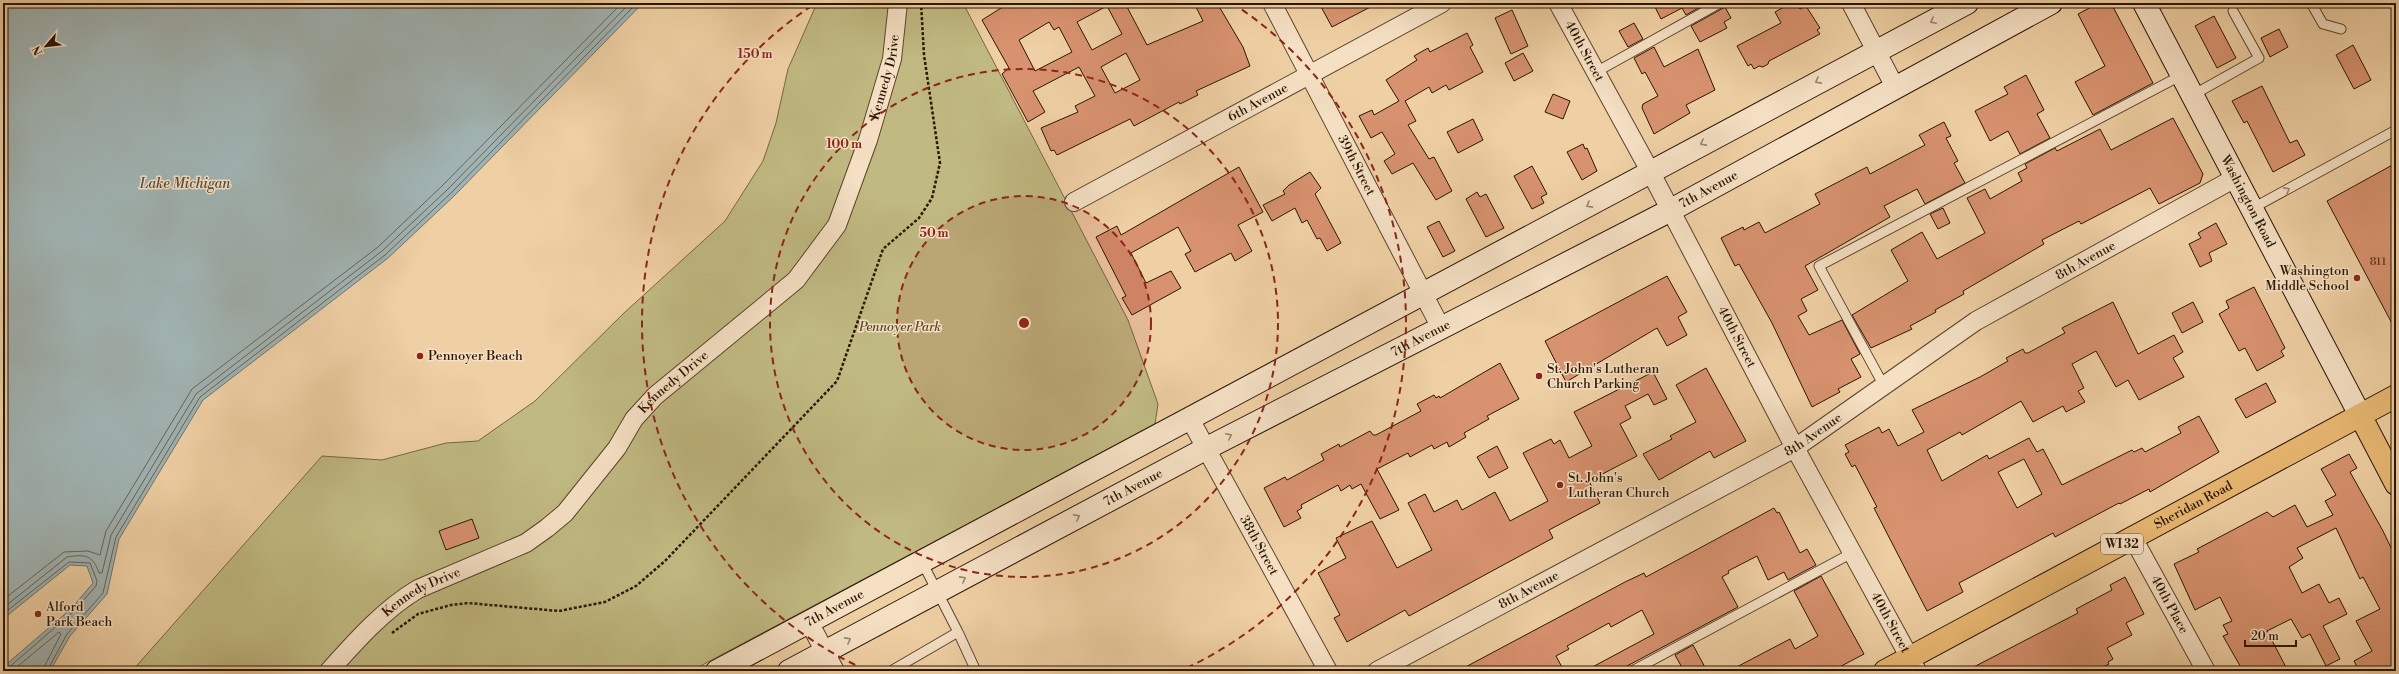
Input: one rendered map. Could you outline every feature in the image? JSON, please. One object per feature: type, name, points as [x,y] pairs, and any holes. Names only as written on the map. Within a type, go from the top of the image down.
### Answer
[{"type":"main road","name":"Sheridan Road","points":[[1885,671],[1914,664],[2133,538],[2396,396]]},
{"type":"main road","name":"Washington Road","points":[[2360,415],[2396,484]]},
{"type":"street","name":"Kennedy Drive","points":[[328,671],[359,638],[404,597],[418,588],[526,543],[565,513],[617,448],[634,419],[655,396],[796,280],[837,225],[868,140],[892,59],[898,3]]},
{"type":"street","name":"39th Street","points":[[1272,3],[1441,328]]},
{"type":"street","name":"6th Avenue","points":[[1074,202],[1442,3]]},
{"type":"street","name":"40th Street","points":[[1558,3],[1671,210],[1795,448],[1914,664]]},
{"type":"street","points":[[1851,3],[1895,88]]},
{"type":"street","name":"7th Avenue","points":[[717,671],[1423,295],[1876,50],[1967,3]]},
{"type":"street","name":"7th Avenue","points":[[789,671],[830,662],[938,592],[1207,448],[1671,210],[2051,3]]},
{"type":"street","name":"Washington Road","points":[[2144,3],[2253,208],[2360,415]]},
{"type":"street","name":"8th Avenue","points":[[1377,671],[1795,448],[1976,321],[2237,178]]},
{"type":"street","name":"38th Street","points":[[1190,419],[1328,671]]},
{"type":"street","name":"40th Place","points":[[2133,538],[2206,671]]},
{"type":"street","points":[[809,622],[830,662]]},
{"type":"lane","points":[[1596,72],[1720,3]]},
{"type":"lane","points":[[2311,3],[2323,24],[2341,29]]},
{"type":"lane","points":[[2193,95],[2260,58],[2233,11]]},
{"type":"lane","points":[[1884,386],[1819,266],[2182,75]]},
{"type":"lane","points":[[2253,208],[2396,130]]},
{"type":"lane","points":[[1632,671],[1852,553]]},
{"type":"lane","points":[[922,562],[976,671]]},
{"type":"lane","points":[[891,671],[958,632]]},
{"type":"path","points":[[391,633],[418,614],[451,605],[468,603],[559,611],[605,602],[636,586],[665,561],[837,381],[883,249],[919,218],[932,198],[940,163],[924,55],[922,3]]},
{"type":"green space","name":"Pennoyer Park","points":[[817,3],[963,3],[1128,320],[1158,404],[1155,424],[691,671],[132,671],[322,456],[382,460],[446,443],[478,441],[535,401],[624,313],[725,221],[763,161],[776,123],[788,69]]},
{"type":"water","name":"Lake Michigan","points":[[3,3],[643,3],[454,196],[388,258],[203,400],[119,539],[107,594],[70,636],[50,671],[3,671],[3,667],[72,608],[93,583],[87,566],[70,565],[3,619]]},
{"type":"building","points":[[1009,3],[1125,3],[1147,45],[1203,21],[1194,3],[1217,3],[1243,47],[1250,66],[1196,91],[1198,95],[1180,104],[1179,102],[1134,126],[1130,119],[1057,155],[1054,150],[1051,151],[1041,128],[1078,112],[1075,106],[1095,96],[1079,67],[1033,91],[1045,112],[1028,122],[1002,74],[1009,68],[982,20]],"holes":[[[1107,6],[1122,34],[1092,50],[1077,22]],[[1049,22],[1054,30],[1059,27],[1072,52],[1035,71],[1019,40]],[[1126,53],[1140,80],[1115,93],[1101,67]]]},
{"type":"building","points":[[1319,3],[1378,3],[1332,27]]},
{"type":"building","points":[[1653,3],[1700,3],[1702,6],[1686,15],[1682,8],[1661,19]]},
{"type":"building","points":[[1791,3],[1797,3],[1800,9],[1806,6],[1820,28],[1817,30],[1820,34],[1769,61],[1768,64],[1763,67],[1759,66],[1754,69],[1751,64],[1748,66],[1737,46],[1781,23],[1775,12]]},
{"type":"building","points":[[2099,3],[2111,3],[2153,83],[2093,115],[2075,82],[2105,66],[2078,14]]},
{"type":"building","points":[[1725,7],[1731,18],[1724,22],[1727,28],[1700,42],[1691,26]]},
{"type":"building","points":[[1512,10],[1528,46],[1511,54],[1495,18]]},
{"type":"building","points":[[2214,16],[2236,58],[2217,68],[2195,26]]},
{"type":"building","points":[[1634,23],[1643,39],[1628,47],[1619,31]]},
{"type":"building","points":[[2279,29],[2288,47],[2270,57],[2261,38]]},
{"type":"building","points":[[1467,33],[1473,45],[1470,47],[1483,72],[1449,90],[1446,85],[1432,93],[1429,87],[1405,101],[1416,121],[1408,125],[1429,159],[1434,157],[1452,191],[1436,200],[1413,163],[1392,174],[1384,161],[1395,154],[1382,132],[1371,138],[1359,116],[1372,110],[1374,115],[1399,101],[1386,80],[1417,60],[1414,56],[1428,48],[1430,52]]},
{"type":"building","points":[[2353,45],[2371,80],[2354,89],[2336,55]]},
{"type":"building","points":[[1654,47],[1664,67],[1698,49],[1715,90],[1686,105],[1690,113],[1654,134],[1642,108],[1643,104],[1658,96],[1645,72],[1642,74],[1634,58]]},
{"type":"building","points":[[1523,53],[1533,71],[1514,81],[1505,63]]},
{"type":"building","points":[[2026,75],[2044,110],[2037,114],[2050,138],[2020,154],[2008,131],[1990,141],[1975,111],[2008,94],[2004,87]]},
{"type":"building","points":[[2262,86],[2290,143],[2297,140],[2305,155],[2273,172],[2247,121],[2244,123],[2232,101]]},
{"type":"building","points":[[1553,94],[1570,101],[1563,119],[1545,112]]},
{"type":"building","points":[[2173,118],[2203,174],[2200,183],[2159,204],[2150,188],[2081,224],[2079,221],[2042,240],[2044,244],[1963,291],[1964,294],[1935,310],[1936,312],[1910,326],[1912,329],[1871,348],[1852,315],[1908,281],[1891,250],[1922,232],[1937,259],[1985,233],[1967,198],[1985,189],[1990,199],[2022,181],[2018,173],[2027,168],[2025,164],[2055,148],[2057,151],[2100,129],[2111,150]]},
{"type":"building","points":[[1473,119],[1483,140],[1458,153],[1447,132]]},
{"type":"building","points":[[1944,122],[1951,136],[1946,138],[1958,161],[1954,163],[1965,183],[1925,204],[1917,189],[1884,206],[1890,217],[1805,266],[1818,290],[1801,299],[1807,311],[1798,316],[1809,335],[1842,320],[1860,354],[1851,359],[1861,377],[1838,389],[1840,392],[1812,407],[1772,323],[1739,264],[1735,266],[1721,238],[1743,227],[1744,230],[1759,222],[1765,233],[1820,204],[1815,194],[1867,167],[1870,174],[1925,145],[1919,135]]},
{"type":"building","points":[[1583,144],[1585,149],[1587,148],[1597,171],[1582,180],[1567,152]]},
{"type":"building","points":[[2396,163],[2396,331],[2327,201]]},
{"type":"building","points":[[1532,166],[1547,194],[1541,197],[1544,203],[1532,209],[1514,176]]},
{"type":"building","points":[[1239,167],[1263,212],[1238,225],[1252,251],[1235,261],[1231,253],[1195,272],[1185,254],[1191,251],[1178,227],[1131,253],[1146,283],[1171,271],[1181,288],[1132,315],[1122,298],[1126,296],[1096,237],[1117,226],[1121,235]]},
{"type":"building","points":[[1310,172],[1321,188],[1315,194],[1341,243],[1327,251],[1320,238],[1317,239],[1307,220],[1302,223],[1295,208],[1272,221],[1263,205],[1285,194],[1283,191],[1289,185]]},
{"type":"building","points":[[1477,192],[1480,197],[1486,194],[1504,228],[1486,237],[1466,199]]},
{"type":"building","points":[[1943,208],[1950,223],[1938,229],[1930,214]]},
{"type":"building","points":[[1439,221],[1455,251],[1443,257],[1427,227]]},
{"type":"building","points":[[2216,223],[2227,244],[2209,253],[2212,261],[2200,267],[2189,244],[2201,238],[2198,233]]},
{"type":"building","points":[[1667,276],[1687,312],[1678,317],[1687,335],[1667,346],[1657,328],[1566,382],[1545,341]]},
{"type":"building","points":[[2254,287],[2285,348],[2281,351],[2284,356],[2257,371],[2245,348],[2239,351],[2219,314],[2229,308],[2226,301]]},
{"type":"building","points":[[2113,302],[2138,354],[2174,335],[2183,352],[2173,358],[2184,377],[2139,400],[2128,380],[2116,387],[2096,351],[2072,364],[2084,388],[2078,391],[2085,402],[2066,412],[2063,406],[2033,422],[2021,401],[1962,435],[1960,432],[1927,450],[1942,481],[1987,455],[1989,459],[2029,438],[2037,452],[2043,449],[2062,485],[2132,450],[2134,452],[2142,448],[2145,452],[2181,433],[2178,427],[2199,416],[2219,452],[2150,492],[2149,489],[2120,504],[2119,503],[2055,537],[2053,533],[1959,583],[1963,592],[1927,611],[1874,508],[1877,507],[1855,465],[1852,467],[1845,454],[1849,452],[1845,445],[1879,427],[1882,433],[1889,429],[1898,446],[1924,432],[1912,410],[1980,377],[2008,361],[2006,358],[2023,349],[2025,353],[2028,353],[2065,333],[2062,328]],"holes":[[[2024,459],[2042,494],[2017,508],[1998,472]]]},
{"type":"building","points":[[2193,302],[2203,322],[2182,333],[2172,313]]},
{"type":"building","points":[[1500,363],[1519,399],[1487,416],[1489,419],[1464,433],[1466,437],[1449,447],[1447,442],[1434,449],[1432,445],[1410,457],[1408,453],[1377,469],[1399,510],[1380,519],[1361,484],[1352,489],[1350,485],[1341,491],[1338,485],[1301,505],[1302,508],[1297,511],[1301,518],[1284,527],[1264,488],[1285,477],[1287,480],[1324,460],[1321,454],[1339,444],[1340,447],[1370,431],[1373,435],[1376,435],[1421,411],[1417,404],[1434,395],[1436,398],[1439,396],[1440,398]]},
{"type":"building","points":[[1706,368],[1746,441],[1714,458],[1710,451],[1659,480],[1643,454],[1672,439],[1670,436],[1696,422],[1676,385]]},
{"type":"building","points":[[1653,372],[1667,399],[1654,405],[1648,394],[1625,406],[1631,418],[1620,424],[1637,456],[1589,481],[1600,503],[1549,530],[1553,538],[1409,616],[1405,610],[1347,642],[1334,618],[1340,615],[1318,573],[1346,558],[1336,538],[1372,521],[1397,568],[1432,550],[1408,503],[1425,494],[1434,512],[1457,500],[1462,510],[1495,492],[1510,521],[1548,501],[1523,453],[1551,439],[1554,444],[1560,440],[1569,458],[1592,446],[1574,412]]},
{"type":"building","points":[[2266,383],[2276,402],[2246,418],[2235,399]]},
{"type":"building","points":[[1497,446],[1508,468],[1489,478],[1477,457]]},
{"type":"building","points":[[2349,454],[2357,468],[2350,472],[2383,531],[2396,558],[2396,671],[2359,671],[2354,661],[2372,651],[2356,621],[2380,609],[2363,577],[2360,579],[2336,528],[2297,548],[2303,558],[2289,567],[2302,593],[2319,584],[2329,603],[2339,598],[2347,614],[2323,626],[2340,659],[2326,666],[2310,634],[2302,638],[2291,619],[2267,631],[2288,671],[2243,671],[2223,636],[2228,634],[2223,625],[2232,621],[2220,597],[2195,610],[2174,564],[2199,552],[2197,549],[2267,512],[2273,517],[2295,505],[2307,527],[2333,515],[2325,501],[2336,495],[2321,469]]},
{"type":"building","points":[[1774,508],[1777,513],[1779,512],[1800,553],[1807,549],[1816,565],[1788,580],[1784,572],[1768,580],[1757,556],[1728,571],[1729,573],[1722,577],[1738,607],[1627,666],[1627,668],[1620,671],[1585,671],[1654,634],[1642,610],[1611,627],[1609,623],[1567,646],[1569,649],[1556,656],[1564,671],[1458,671],[1625,582],[1644,573],[1646,577]]},
{"type":"building","points":[[472,519],[479,538],[446,550],[439,531]]},
{"type":"building","points":[[1821,576],[1864,654],[1832,671],[1729,671],[1790,639],[1795,649],[1818,636],[1794,591]]},
{"type":"building","points":[[2125,577],[2144,614],[2126,623],[2132,635],[2107,648],[2113,659],[2108,662],[2109,664],[2095,671],[1966,671],[2078,613],[2076,609],[2112,590],[2110,585]]},
{"type":"building","points":[[1693,645],[1707,671],[1684,671],[1675,655]]},
{"type":"place","name":"Washington Middle School","points":[[2357,278]]},
{"type":"place","name":"Pennoyer Beach","points":[[420,356]]},
{"type":"place","name":"St. John's Lutheran Church Parking","points":[[1539,376]]},
{"type":"place","name":"St. John's Lutheran Church","points":[[1560,485]]},
{"type":"place","name":"Alford Park Beach","points":[[38,614]]}]
